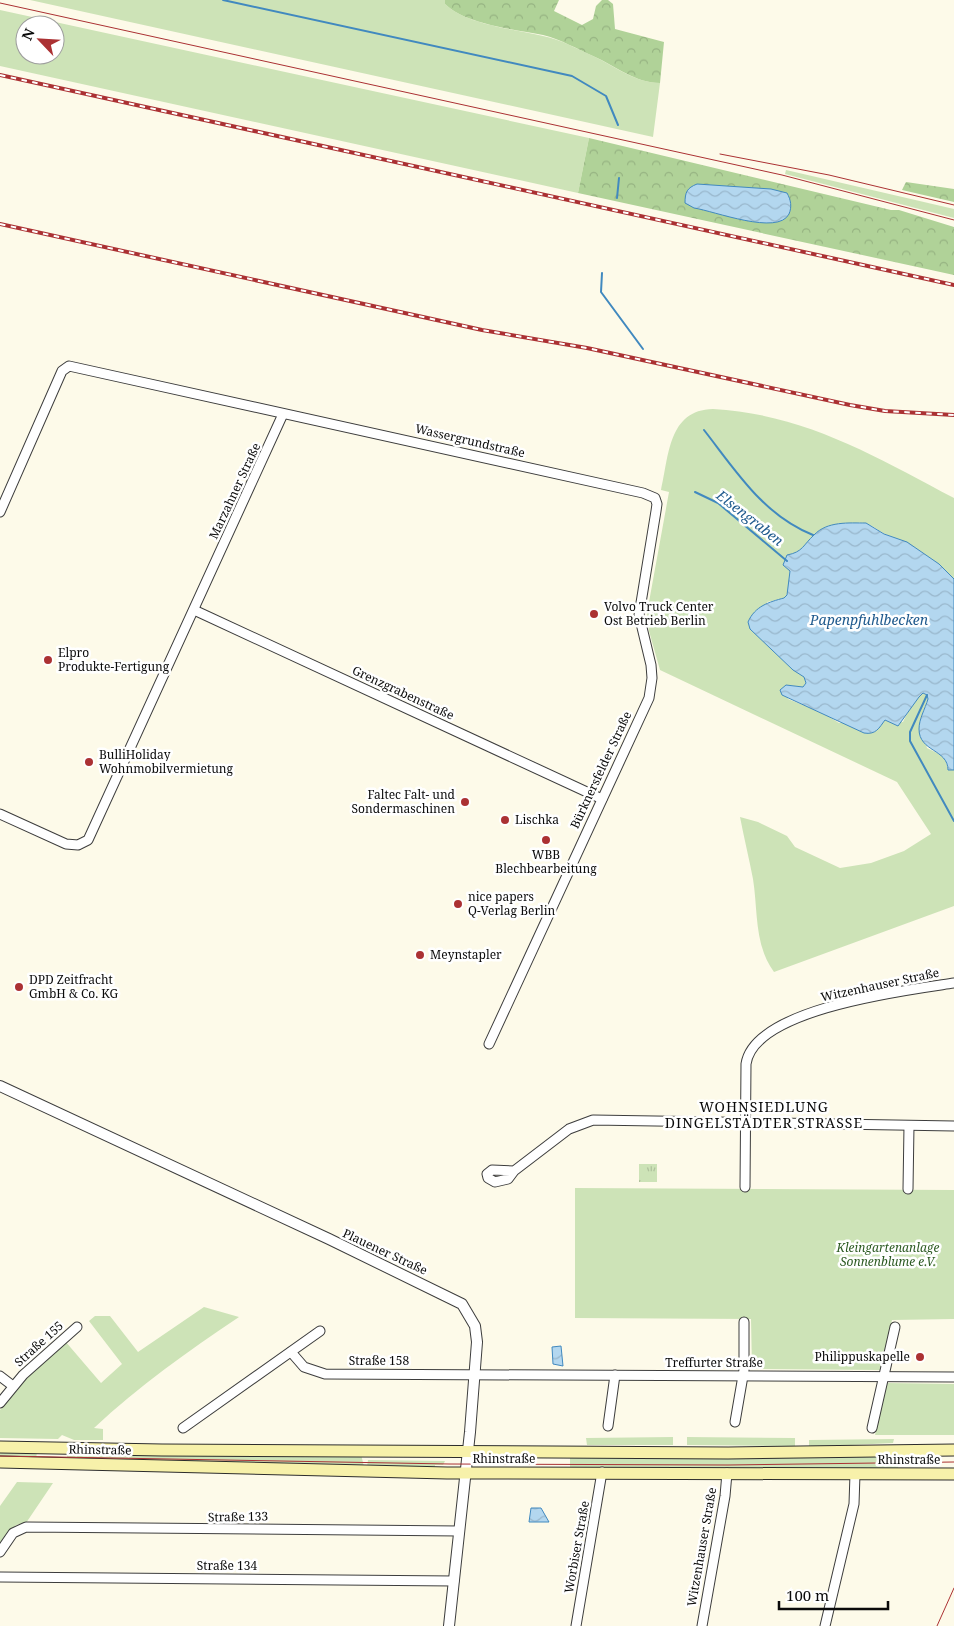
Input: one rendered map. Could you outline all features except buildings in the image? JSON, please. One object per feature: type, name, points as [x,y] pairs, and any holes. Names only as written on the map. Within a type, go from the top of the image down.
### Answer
[{"type":"main road","name":"Rhinstraße","points":[[0,1447],[748,1453],[954,1450]]},
{"type":"main road","name":"Rhinstraße","points":[[0,1462],[465,1473],[954,1474]]},
{"type":"street","points":[[0,512],[62,371],[69,366],[284,414]]},
{"type":"street","name":"Wassergrundstraße","points":[[284,414],[650,495]]},
{"type":"street","name":"Marzahner Straße","points":[[0,814],[66,844],[78,845],[88,840],[284,414]]},
{"type":"street","name":"Bürknersfelder Straße","points":[[489,1044],[649,698],[651,664],[639,615],[657,504],[650,495]]},
{"type":"street","name":"Grenzgrabenstraße","points":[[194,610],[602,799]]},
{"type":"street","name":"Witzenhauser Straße","points":[[745,1186],[747,1058],[758,1042],[770,1032],[802,1016],[833,1006],[954,983]]},
{"type":"street","name":"Plauener Straße","points":[[0,1086],[454,1298],[467,1310],[476,1326],[477,1342],[468,1451],[449,1626]]},
{"type":"street","points":[[514,1171],[569,1129],[585,1122],[746,1122],[954,1126]]},
{"type":"street","points":[[908,1189],[909,1126]]},
{"type":"street","points":[[735,1422],[742,1376],[744,1322]]},
{"type":"street","name":"Straße 155","points":[[0,1403],[13,1386],[48,1350],[77,1327]]},
{"type":"street","points":[[872,1428],[895,1327]]},
{"type":"street","points":[[183,1428],[320,1331]]},
{"type":"street","name":"Straße 158","points":[[290,1352],[304,1367],[320,1374],[475,1374]]},
{"type":"street","name":"Treffurter Straße","points":[[475,1374],[954,1377]]},
{"type":"street","points":[[608,1426],[615,1375]]},
{"type":"street","points":[[0,1376],[13,1386]]},
{"type":"street","name":"Worbiser Straße","points":[[576,1626],[602,1472]]},
{"type":"street","name":"Witzenhauser Straße","points":[[702,1626],[725,1496],[727,1473]]},
{"type":"street","points":[[825,1626],[854,1504],[854,1474]]},
{"type":"street","name":"Straße 133","points":[[0,1552],[18,1529],[459,1531]]},
{"type":"street","name":"Straße 134","points":[[0,1577],[454,1581]]},
{"type":"green space","points":[[30,0],[445,0],[445,4],[454,11],[478,22],[556,39],[634,77],[660,83],[653,137]]},
{"type":"green space","points":[[445,0],[559,0],[554,11],[582,25],[593,19],[596,6],[602,0],[608,0],[613,4],[615,29],[664,42],[660,83],[634,77],[549,37],[491,25],[466,17],[445,4]]},
{"type":"green space","points":[[0,10],[23,15],[15,15],[15,65],[65,65],[65,24],[589,138],[578,193],[0,66]]},
{"type":"green space","points":[[589,138],[891,210],[899,210],[954,227],[954,275],[578,193]]},
{"type":"green space","points":[[786,170],[954,209],[954,218],[785,174]]},
{"type":"green space","points":[[906,182],[954,189],[954,202],[902,190]]},
{"type":"green space","points":[[713,409],[778,419],[808,428],[867,453],[954,498],[954,579],[923,553],[870,525],[859,523],[835,525],[816,534],[800,551],[792,569],[789,588],[785,598],[767,602],[764,641],[793,670],[804,676],[806,683],[803,687],[786,685],[788,699],[823,713],[839,723],[885,720],[903,722],[920,696],[923,693],[927,695],[928,699],[920,720],[927,748],[945,757],[948,770],[954,770],[954,906],[774,972],[768,962],[760,939],[753,879],[740,817],[758,822],[787,836],[795,847],[840,868],[871,863],[904,851],[931,834],[897,782],[660,670],[649,631],[647,613],[669,492],[661,490],[666,463],[673,437],[679,426],[687,417],[698,411]]},
{"type":"green space","points":[[639,1164],[657,1164],[657,1182],[639,1182]]},
{"type":"green space","name":"Kleingartenanlage Sonnenblume e.V.","points":[[575,1188],[954,1190],[954,1319],[892,1320],[880,1370],[752,1369],[751,1319],[575,1318]]},
{"type":"green space","points":[[204,1307],[239,1317],[164,1370],[111,1412],[94,1428],[103,1429],[103,1440],[74,1440],[62,1435],[58,1439],[0,1438],[0,1410],[25,1380],[65,1341],[101,1383],[122,1364],[89,1321],[95,1316],[110,1316],[138,1352]]},
{"type":"green space","points":[[887,1383],[954,1384],[954,1435],[875,1435]]},
{"type":"green space","points":[[673,1437],[673,1445],[587,1445],[586,1438]]},
{"type":"green space","points":[[687,1437],[795,1438],[795,1446],[687,1445]]},
{"type":"green space","points":[[894,1439],[893,1443],[809,1447],[809,1440]]},
{"type":"green space","points":[[0,1451],[37,1452],[36,1459],[0,1458]]},
{"type":"green space","points":[[67,1452],[361,1454],[364,1467],[67,1459]]},
{"type":"green space","points":[[899,1453],[898,1469],[570,1469],[570,1456]]},
{"type":"green space","points":[[368,1460],[445,1461],[443,1465],[435,1465],[435,1467],[367,1467]]},
{"type":"green space","points":[[17,1482],[53,1483],[26,1523],[16,1525],[0,1545],[0,1506]]},
{"type":"water","points":[[697,184],[771,189],[787,193],[791,203],[790,211],[783,220],[772,223],[759,223],[694,208],[685,203],[685,196],[691,187]]},
{"type":"water","name":"Papenpfuhlbecken","points":[[866,523],[884,534],[907,542],[939,564],[954,579],[954,770],[948,770],[947,763],[943,758],[928,747],[920,737],[919,725],[928,699],[927,695],[923,693],[919,697],[898,726],[885,720],[874,732],[864,733],[782,695],[780,690],[786,685],[803,687],[806,683],[804,677],[793,670],[750,629],[748,622],[754,612],[787,595],[790,571],[783,565],[787,555],[800,550],[819,530],[825,527],[839,524]]},
{"type":"water","points":[[561,1346],[563,1366],[553,1364],[552,1347]]},
{"type":"water","points":[[531,1508],[541,1508],[549,1522],[529,1522]]},
{"type":"waterway","points":[[223,0],[572,76],[606,96],[618,125]]},
{"type":"waterway","points":[[617,198],[619,178]]},
{"type":"waterway","points":[[602,273],[601,292],[643,349]]},
{"type":"waterway","points":[[704,430],[739,476],[765,504],[779,516],[813,535]]},
{"type":"waterway","name":"Elsengraben","points":[[695,492],[718,503],[787,561]]},
{"type":"waterway","points":[[927,695],[910,732],[910,741],[954,821]]},
{"type":"tram line","points":[[0,3],[782,175],[954,220]]},
{"type":"tram line","points":[[720,154],[829,175],[954,205]]},
{"type":"tram line","points":[[0,1456],[449,1464],[728,1465],[954,1462]]},
{"type":"tram line","points":[[937,1626],[954,1588]]},
{"type":"railway","points":[[0,75],[954,285]]},
{"type":"railway","points":[[0,224],[482,330],[587,348],[850,405],[885,411],[954,415]]},
{"type":"place","name":"Volvo Truck Center Ost Betrieb Berlin","points":[[594,614]]},
{"type":"place","name":"Elpro Produkte-Fertigung","points":[[48,660]]},
{"type":"place","name":"BulliHoliday Wohnmobilvermietung","points":[[89,762]]},
{"type":"place","name":"Faltec Falt- und Sondermaschinen","points":[[465,802]]},
{"type":"place","name":"Lischka","points":[[505,820]]},
{"type":"place","name":"WBB Blechbearbeitung","points":[[546,840]]},
{"type":"place","name":"nice papers Q-Verlag Berlin","points":[[458,904]]},
{"type":"place","name":"Meynstapler","points":[[420,955]]},
{"type":"place","name":"DPD Zeitfracht GmbH & Co. KG","points":[[19,987]]},
{"type":"place","name":"Philippuskapelle","points":[[920,1357]]},
{"type":"district","name":"WOHNSIEDLUNG DINGELSTÄDTER STRASSE","points":[[764,1116]]}]
